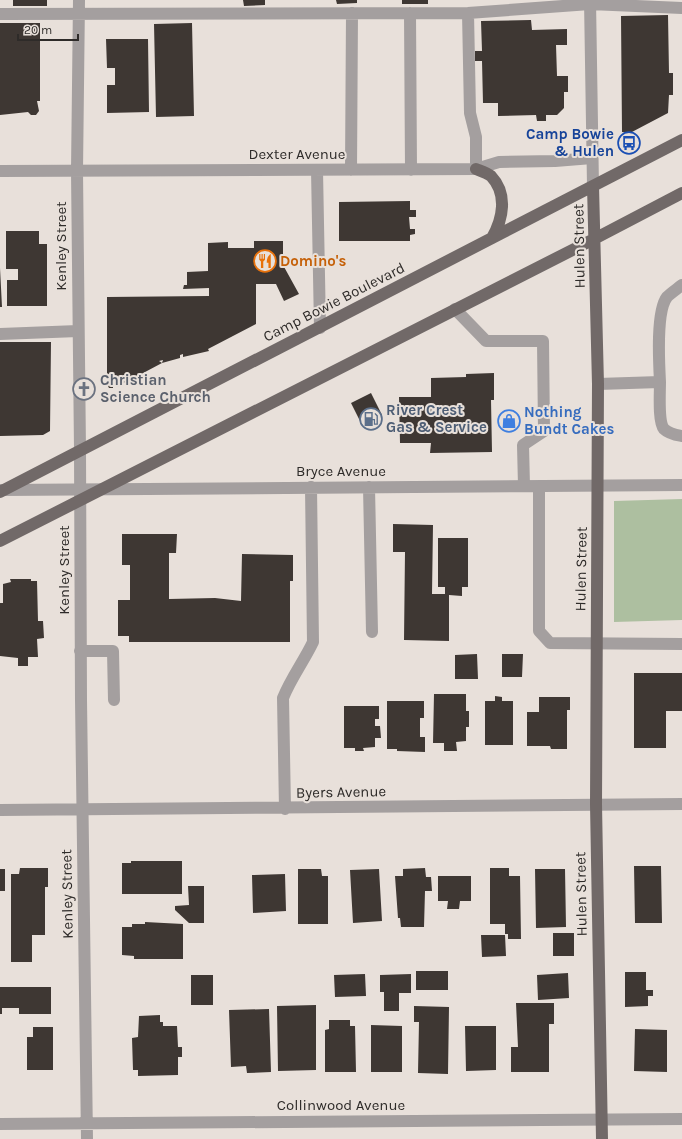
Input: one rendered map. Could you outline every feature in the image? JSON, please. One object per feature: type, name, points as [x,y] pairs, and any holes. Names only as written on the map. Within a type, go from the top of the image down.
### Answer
[{"type":"main road","name":"Camp Bowie Boulevard","points":[[1,490],[320,328],[682,140]]},
{"type":"main road","points":[[476,169],[490,175],[499,190],[503,206],[500,223],[492,238]]},
{"type":"main road","name":"Hulen Street","points":[[593,186],[596,238],[598,384],[596,804],[602,1139]]},
{"type":"main road","points":[[0,541],[80,495],[99,490],[596,238],[682,192]]},
{"type":"street","name":"Kenley Street","points":[[79,0],[77,171],[80,450],[81,809],[87,1139]]},
{"type":"street","points":[[0,14],[468,13],[590,2],[682,8]]},
{"type":"street","name":"Hulen Street","points":[[590,2],[593,186]]},
{"type":"street","points":[[351,170],[352,13]]},
{"type":"street","points":[[410,13],[410,170]]},
{"type":"street","points":[[468,13],[470,113],[476,137],[476,169]]},
{"type":"street","name":"Dexter Avenue","points":[[0,171],[476,169],[499,162],[555,161],[592,158]]},
{"type":"street","points":[[317,170],[320,328]]},
{"type":"street","points":[[682,285],[667,298],[661,316],[659,358],[661,424],[669,432],[682,436]]},
{"type":"street","points":[[455,309],[486,341],[543,341],[544,431],[523,445],[524,486]]},
{"type":"street","points":[[0,334],[78,331]]},
{"type":"street","points":[[598,384],[660,382]]},
{"type":"street","name":"Bryce Avenue","points":[[99,490],[682,485]]},
{"type":"street","points":[[539,486],[539,631],[550,643],[682,644]]},
{"type":"street","points":[[285,809],[283,698],[288,685],[302,665],[313,642],[311,487]]},
{"type":"street","points":[[369,487],[372,632]]},
{"type":"street","points":[[1,490],[80,495]]},
{"type":"street","points":[[80,652],[113,651],[114,700]]},
{"type":"street","name":"Byers Avenue","points":[[0,810],[285,809],[682,804]]},
{"type":"street","name":"Collinwood Avenue","points":[[0,1124],[682,1119]]},
{"type":"green space","points":[[682,499],[682,620],[614,622],[614,501]]},
{"type":"building","points":[[13,0],[47,0],[47,6],[13,6]]},
{"type":"building","points":[[243,0],[265,0],[265,5],[244,6]]},
{"type":"building","points":[[336,0],[357,0],[357,3],[337,4]]},
{"type":"building","points":[[402,0],[428,0],[428,4],[402,4]]},
{"type":"building","points":[[668,15],[669,73],[673,73],[673,95],[669,95],[668,113],[630,133],[622,132],[621,16]]},
{"type":"building","points":[[531,20],[532,30],[567,29],[567,45],[556,45],[557,76],[568,76],[568,92],[564,92],[564,108],[557,115],[546,115],[546,121],[537,121],[536,115],[498,116],[498,103],[483,103],[482,61],[475,61],[475,51],[482,51],[481,21]]},
{"type":"building","points":[[0,23],[40,23],[40,101],[37,101],[39,111],[36,115],[31,115],[28,112],[0,115]]},
{"type":"building","points":[[192,23],[194,116],[156,117],[154,24]]},
{"type":"building","points":[[106,39],[148,39],[149,112],[107,113],[107,85],[115,85],[115,68],[107,68]]},
{"type":"building","points":[[410,201],[410,210],[416,210],[416,217],[409,217],[410,229],[415,229],[415,234],[410,235],[410,241],[339,241],[339,202]]},
{"type":"building","points":[[6,231],[39,231],[39,244],[47,244],[47,306],[7,306],[7,280],[18,280],[18,269],[6,269]]},
{"type":"building","points":[[254,241],[283,241],[283,265],[299,294],[284,301],[276,284],[256,284],[256,324],[208,349],[209,351],[183,357],[183,354],[180,355],[180,358],[162,363],[130,380],[129,377],[127,378],[129,380],[117,387],[116,384],[113,385],[113,388],[109,388],[107,384],[107,297],[209,296],[209,288],[183,289],[184,285],[187,285],[187,272],[208,271],[208,243],[228,242],[228,248],[254,248]]},
{"type":"building","points":[[0,268],[2,307],[0,307]]},
{"type":"building","points":[[0,342],[51,342],[50,431],[43,435],[0,436]]},
{"type":"building","points":[[494,373],[494,400],[491,400],[492,452],[430,453],[431,443],[400,443],[399,397],[431,397],[431,378],[466,377],[466,374]]},
{"type":"building","points":[[371,393],[382,415],[362,425],[351,403]]},
{"type":"building","points":[[393,524],[433,525],[432,594],[445,594],[445,587],[438,587],[438,538],[468,538],[468,587],[462,587],[462,596],[449,595],[449,641],[404,640],[405,552],[393,552]]},
{"type":"building","points":[[122,534],[177,534],[176,553],[169,553],[169,599],[215,598],[241,601],[242,554],[293,555],[293,581],[290,581],[290,642],[129,642],[129,636],[118,636],[118,600],[130,600],[130,565],[122,565]]},
{"type":"building","points":[[10,579],[31,579],[31,581],[37,581],[38,621],[43,621],[44,638],[37,639],[38,657],[28,657],[28,666],[18,666],[18,658],[0,656],[0,603],[3,603],[3,584],[11,582]]},
{"type":"building","points":[[477,654],[478,679],[455,679],[455,655]]},
{"type":"building","points":[[502,654],[523,654],[522,677],[502,677]]},
{"type":"building","points":[[634,673],[682,673],[682,711],[666,711],[666,748],[634,748]]},
{"type":"building","points":[[434,694],[466,694],[466,711],[469,711],[469,727],[466,727],[466,741],[456,742],[457,751],[444,751],[444,743],[433,743]]},
{"type":"building","points":[[495,696],[502,697],[502,701],[513,701],[513,745],[485,745],[485,701],[495,701]]},
{"type":"building","points":[[539,697],[570,697],[570,710],[567,710],[567,749],[551,749],[550,746],[527,746],[527,712],[539,712]]},
{"type":"building","points":[[387,701],[424,701],[424,718],[420,718],[420,737],[425,737],[425,752],[397,751],[397,749],[387,749]]},
{"type":"building","points":[[344,706],[379,706],[379,719],[375,719],[375,726],[380,726],[381,738],[375,738],[375,747],[363,748],[364,751],[355,751],[355,748],[344,748]]},
{"type":"building","points":[[131,861],[182,861],[182,894],[122,894],[122,863],[131,863]]},
{"type":"building","points":[[634,866],[661,866],[662,923],[635,923]]},
{"type":"building","points":[[20,868],[48,868],[48,887],[45,887],[45,935],[32,935],[32,962],[11,962],[11,874],[19,874]]},
{"type":"building","points":[[425,868],[426,877],[431,877],[432,891],[425,891],[424,927],[401,927],[400,918],[398,918],[395,876],[403,876],[403,869]]},
{"type":"building","points":[[490,868],[509,868],[509,876],[520,876],[521,939],[508,939],[508,934],[505,934],[505,924],[490,924]]},
{"type":"building","points":[[0,869],[5,869],[5,891],[0,891]]},
{"type":"building","points":[[298,869],[321,869],[322,876],[328,876],[328,924],[298,924]]},
{"type":"building","points":[[379,869],[382,921],[353,923],[350,870]]},
{"type":"building","points":[[535,869],[565,869],[566,927],[536,928]]},
{"type":"building","points":[[285,874],[286,911],[253,913],[252,875]]},
{"type":"building","points":[[438,876],[471,876],[471,901],[460,901],[459,909],[447,909],[448,901],[438,901]]},
{"type":"building","points":[[188,886],[204,886],[204,923],[189,923],[175,910],[175,906],[189,905]]},
{"type":"building","points":[[145,922],[183,924],[183,959],[134,959],[134,956],[122,955],[122,927],[132,927],[132,924],[145,924]]},
{"type":"building","points":[[553,933],[574,933],[574,956],[553,956]]},
{"type":"building","points":[[481,935],[505,935],[506,956],[482,957]]},
{"type":"building","points":[[416,971],[448,971],[448,990],[416,990]]},
{"type":"building","points":[[625,972],[646,972],[646,990],[653,990],[653,996],[648,996],[648,1006],[625,1007]]},
{"type":"building","points":[[568,973],[569,998],[538,1000],[537,975]]},
{"type":"building","points":[[365,974],[366,996],[335,997],[334,975]]},
{"type":"building","points":[[411,974],[411,993],[399,993],[399,1011],[384,1011],[384,992],[380,992],[380,975]]},
{"type":"building","points":[[191,975],[213,975],[213,1005],[191,1005]]},
{"type":"building","points":[[0,987],[51,987],[51,1014],[19,1014],[19,1008],[2,1008],[2,1014],[0,1014]]},
{"type":"building","points":[[516,1003],[554,1003],[554,1024],[549,1024],[549,1072],[511,1072],[511,1047],[518,1047]]},
{"type":"building","points":[[316,1005],[316,1070],[278,1071],[277,1006]]},
{"type":"building","points":[[414,1006],[449,1007],[448,1074],[418,1073],[419,1022],[414,1022]]},
{"type":"building","points":[[269,1009],[271,1072],[247,1073],[246,1066],[231,1067],[229,1010]]},
{"type":"building","points":[[160,1015],[160,1022],[163,1022],[163,1026],[177,1026],[178,1047],[182,1047],[182,1057],[178,1057],[178,1075],[138,1076],[138,1070],[133,1070],[132,1038],[138,1037],[139,1016]]},
{"type":"building","points":[[329,1020],[350,1020],[350,1026],[355,1026],[356,1072],[325,1072],[325,1030],[329,1029]]},
{"type":"building","points":[[371,1025],[402,1026],[402,1072],[371,1072]]},
{"type":"building","points":[[465,1026],[496,1026],[496,1070],[466,1071]]},
{"type":"building","points":[[33,1027],[53,1027],[53,1070],[27,1070],[27,1037],[33,1037]]},
{"type":"building","points":[[635,1029],[667,1030],[667,1072],[634,1071]]},
{"type":"place","name":"Camp Bowie & Hulen","points":[[629,143]]},
{"type":"place","name":"Domino's","points":[[265,261]]},
{"type":"place","name":"Christian Science Church","points":[[84,389]]},
{"type":"place","name":"River Crest Gas & Service","points":[[371,419]]},
{"type":"place","name":"Nothing Bundt Cakes","points":[[509,421]]}]
